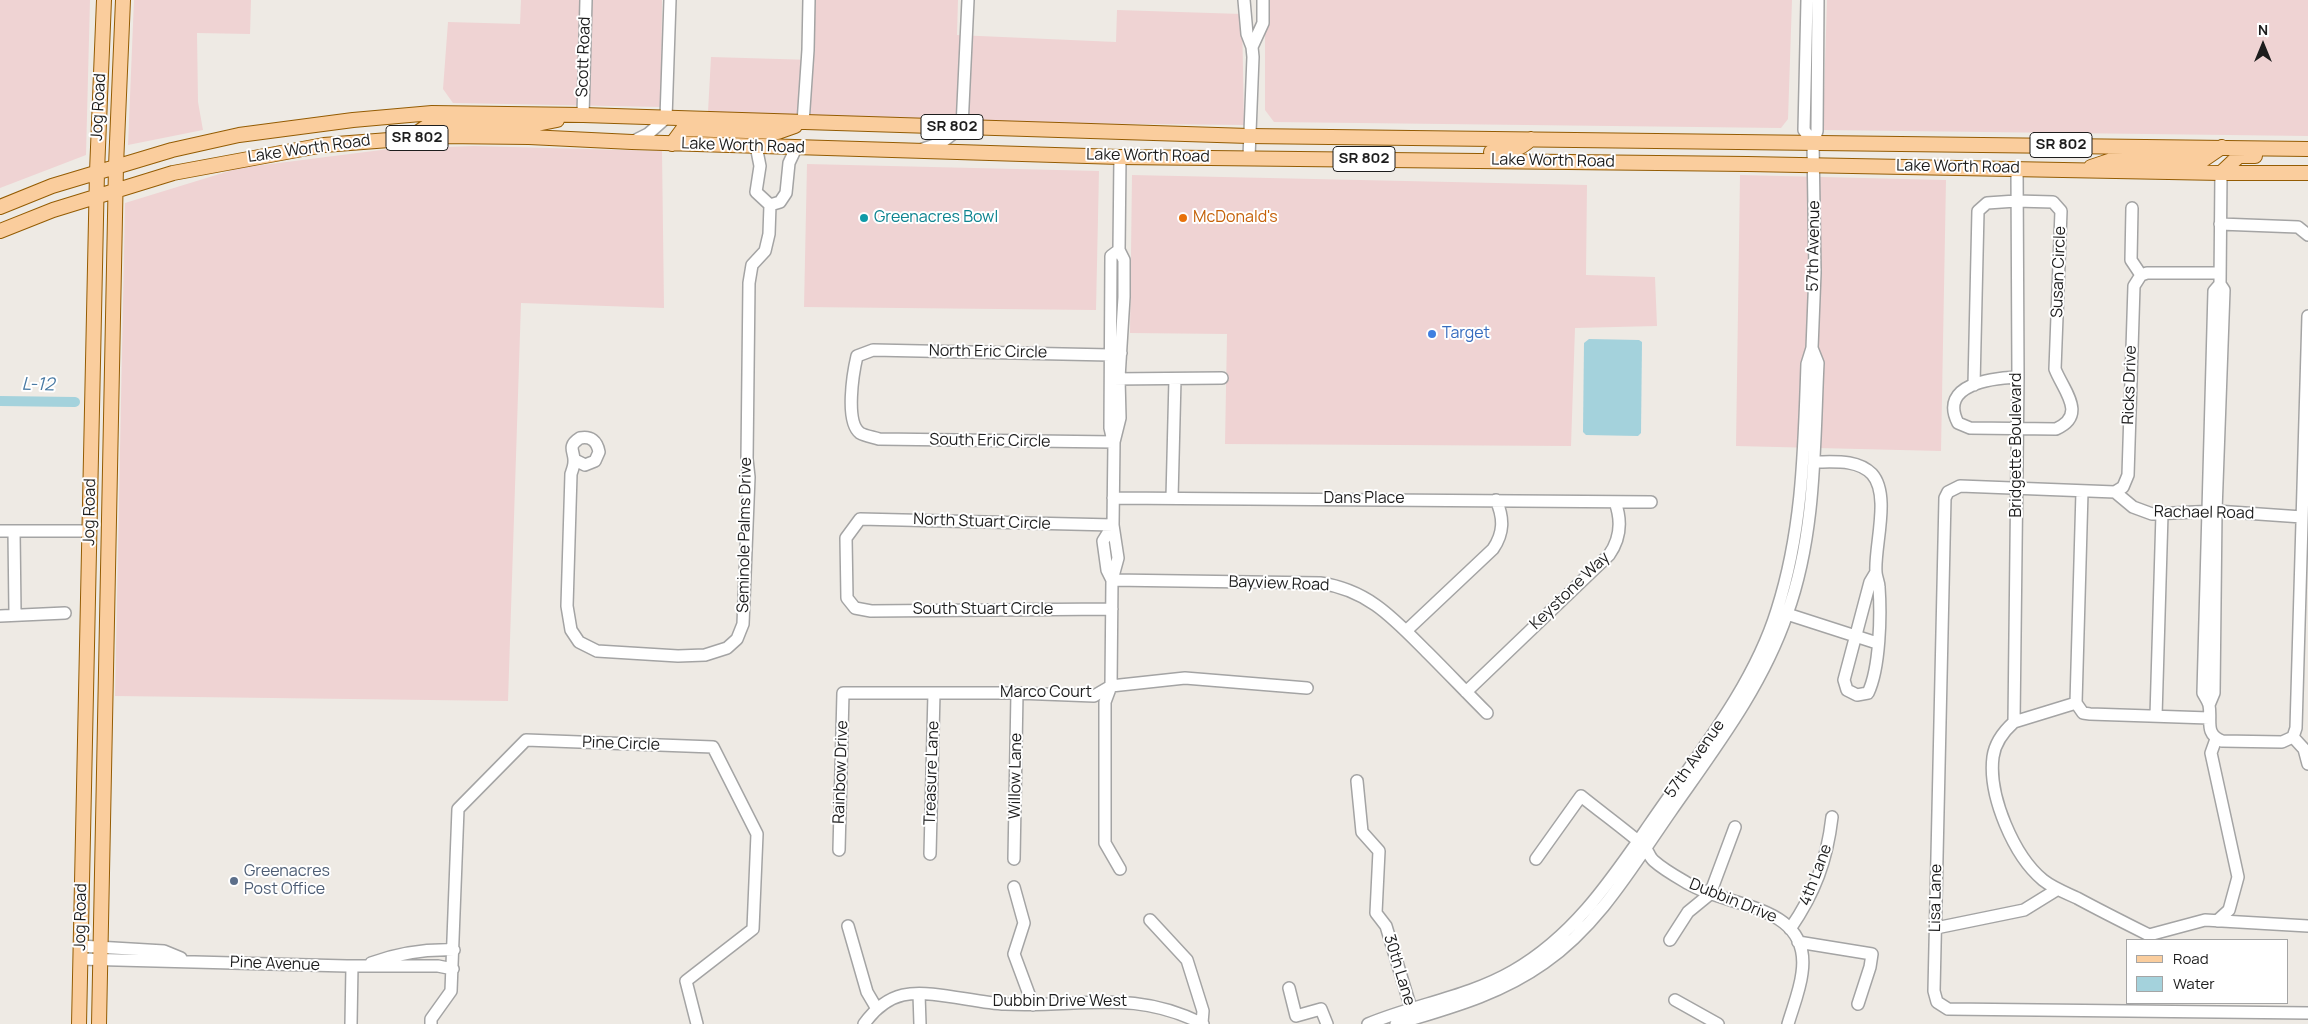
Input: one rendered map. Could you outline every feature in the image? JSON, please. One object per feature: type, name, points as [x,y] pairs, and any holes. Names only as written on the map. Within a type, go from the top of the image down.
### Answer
[{"type":"main road","name":"Jog Road","points":[[79,1024],[96,195],[104,0]]},
{"type":"main road","name":"Jog Road","points":[[99,1024],[116,166],[123,0]]},
{"type":"main road","name":"Lake Worth Road","points":[[0,207],[116,166],[172,150],[240,135],[353,120],[432,113],[582,115],[1249,136],[2308,149]]},
{"type":"main road","points":[[410,138],[432,123],[537,124],[582,115]]},
{"type":"main road","points":[[672,144],[683,129],[778,132],[803,123]]},
{"type":"main road","name":"Lake Worth Road","points":[[0,230],[96,195],[173,173],[324,145],[410,138],[494,136],[672,144],[1120,157],[1249,157],[2017,168],[2221,174],[2308,173]]},
{"type":"main road","points":[[1404,159],[1429,152],[1512,151],[1522,148],[1531,139]]},
{"type":"main road","points":[[1529,161],[1540,150],[1551,147],[1618,148],[1638,141]]},
{"type":"main road","points":[[2081,170],[2112,160],[2203,160],[2222,147]]},
{"type":"main road","points":[[2221,174],[2239,156],[2300,157],[2308,155]]},
{"type":"main road","points":[[86,683],[106,683]]},
{"type":"street","name":"Scott Road","points":[[582,115],[586,0]]},
{"type":"street","points":[[632,142],[648,134],[666,118],[670,0]]},
{"type":"street","points":[[803,123],[808,50],[808,0]]},
{"type":"street","points":[[913,152],[941,144],[962,127],[968,0]]},
{"type":"street","points":[[1244,0],[1247,34],[1252,47]]},
{"type":"street","points":[[1249,157],[1252,47],[1263,23],[1263,0]]},
{"type":"street","name":"57th Avenue","points":[[1806,0],[1804,130],[1813,143]]},
{"type":"street","name":"57th Avenue","points":[[1368,1024],[1490,994],[1546,962],[1588,924],[1605,905],[1727,712],[1754,665],[1777,612],[1793,554],[1799,515],[1804,462],[1807,364],[1812,348],[1815,273],[1813,143],[1816,131],[1818,0]]},
{"type":"street","points":[[756,146],[760,166],[756,192],[770,205],[780,202],[786,193],[789,162],[796,148]]},
{"type":"street","points":[[1120,157],[1119,250],[1124,260],[1115,379],[1120,418],[1114,442],[1113,525],[1103,541],[1107,570],[1112,580],[1111,686],[1104,702],[1105,843],[1120,869]]},
{"type":"street","name":"Bridgette Boulevard","points":[[2014,722],[2018,429],[2017,168]]},
{"type":"street","points":[[2221,174],[2220,278],[2214,291],[2212,511],[2203,693],[2209,705],[2209,727],[2216,739],[2222,742],[2282,742],[2293,737],[2296,728],[2308,316]]},
{"type":"street","name":"Susan Circle","points":[[1974,385],[1978,211],[1987,203],[2016,201],[2053,202],[2061,211],[2055,369],[2072,403],[2070,416],[2067,422],[2056,429],[2018,429]]},
{"type":"street","name":"Seminole Palms Drive","points":[[575,460],[571,474],[567,606],[571,630],[579,642],[597,651],[678,656],[705,655],[727,648],[737,639],[743,624],[750,478],[747,459],[748,283],[752,265],[765,250],[769,234],[770,205]]},
{"type":"street","points":[[2132,208],[2131,260],[2141,275],[2153,272],[2220,278]]},
{"type":"street","points":[[2220,224],[2298,227],[2308,234]]},
{"type":"street","name":"Ricks Drive","points":[[2115,492],[2123,487],[2128,475],[2134,286],[2141,275]]},
{"type":"street","name":"57th Avenue","points":[[1642,844],[1736,718],[1763,670],[1787,614],[1803,556],[1812,498],[1818,363],[1812,348]]},
{"type":"street","name":"North Eric Circle","points":[[866,435],[859,433],[851,420],[853,374],[857,356],[873,350],[1116,354]]},
{"type":"street","points":[[2018,377],[2002,378],[1974,385],[1959,393],[1955,398],[1953,411],[1958,423],[1970,428],[2018,429]]},
{"type":"street","points":[[1172,498],[1175,378]]},
{"type":"street","points":[[1115,379],[1222,378]]},
{"type":"street","name":"South Eric Circle","points":[[866,435],[879,439],[1114,442]]},
{"type":"street","points":[[1814,462],[1855,463],[1872,475],[1877,485],[1881,506],[1876,572],[1879,584],[1880,605],[1874,680],[1868,693],[1857,695],[1848,690],[1844,680],[1870,582],[1876,572]]},
{"type":"street","name":"Lisa Lane","points":[[2017,489],[1960,486],[1948,492],[1945,498],[1934,990],[1937,1002],[1941,1006],[1948,1008],[2144,1007],[2308,1013]]},
{"type":"street","points":[[2017,489],[2115,492]]},
{"type":"street","points":[[2082,492],[2076,703],[2083,712],[2090,714],[2209,718]]},
{"type":"street","name":"Rachael Road","points":[[2115,492],[2127,504],[2139,510],[2162,514],[2212,511],[2302,517]]},
{"type":"street","name":"Dans Place","points":[[1113,498],[1615,502]]},
{"type":"street","points":[[1406,631],[1493,549],[1500,537],[1502,523],[1496,500]]},
{"type":"street","points":[[1615,502],[1650,502]]},
{"type":"street","name":"Keystone Way","points":[[1466,692],[1609,555],[1616,543],[1619,531],[1620,518],[1615,502]]},
{"type":"street","points":[[2156,716],[2162,514]]},
{"type":"street","name":"North Stuart Circle","points":[[855,608],[847,598],[846,538],[860,519],[1113,525]]},
{"type":"street","points":[[0,531],[89,531]]},
{"type":"street","points":[[14,531],[15,614]]},
{"type":"street","name":"Bayview Road","points":[[1112,580],[1326,584],[1344,588],[1378,605],[1487,713]]},
{"type":"street","name":"South Stuart Circle","points":[[855,608],[871,611],[1112,610]]},
{"type":"street","points":[[0,616],[65,613]]},
{"type":"street","points":[[1787,614],[1877,643]]},
{"type":"street","name":"Marco Court","points":[[843,693],[1017,693],[1094,696],[1111,686],[1185,678],[1307,688]]},
{"type":"street","name":"Rainbow Drive","points":[[839,850],[843,693]]},
{"type":"street","name":"Treasure Lane","points":[[930,854],[934,693]]},
{"type":"street","name":"Willow Lane","points":[[1014,859],[1017,693]]},
{"type":"street","points":[[2076,703],[2014,722],[2004,732],[1993,756],[1998,802],[2005,824],[2018,852],[2045,882],[2149,938],[2205,920],[2308,926]]},
{"type":"street","points":[[2293,737],[2304,749],[2308,764]]},
{"type":"street","points":[[2216,739],[2212,753],[2238,877],[2229,910],[2217,921]]},
{"type":"street","name":"Pine Circle","points":[[431,1024],[431,1019],[451,991],[458,809],[526,740],[713,747],[757,834],[753,929],[686,981],[697,1024]]},
{"type":"street","name":"30th Lane","points":[[1358,781],[1362,832],[1379,851],[1376,913],[1386,926],[1412,1014]]},
{"type":"street","name":"Dubbin Drive","points":[[1536,858],[1581,796],[1642,844],[1653,860],[1691,886],[1710,894],[1768,912],[1780,919],[1790,929],[1798,942],[1803,960],[1802,974],[1788,1024]]},
{"type":"street","name":"4th Lane","points":[[1790,929],[1809,901],[1829,847],[1832,816]]},
{"type":"street","points":[[1670,940],[1688,912],[1710,894],[1735,827]]},
{"type":"street","points":[[1014,887],[1024,923],[1014,954],[1033,1005]]},
{"type":"street","points":[[1936,928],[2024,910],[2058,888]]},
{"type":"street","points":[[1150,920],[1187,960],[1202,1011],[1203,1024]]},
{"type":"street","points":[[848,926],[867,992],[877,1009]]},
{"type":"street","points":[[1798,942],[1872,954],[1870,967],[1858,1004]]},
{"type":"street","name":"Pine Avenue","points":[[357,966],[390,956],[428,949],[454,950]]},
{"type":"street","name":"Pine Avenue","points":[[80,953],[187,961],[357,966],[438,966],[453,969]]},
{"type":"street","points":[[351,1024],[357,966]]},
{"type":"street","points":[[1289,988],[1296,1016],[1321,1009],[1326,1024]]},
{"type":"street","points":[[919,994],[920,1024]]},
{"type":"street","name":"Dubbin Drive West","points":[[864,1024],[877,1009],[898,997],[919,994],[971,1002],[1033,1005],[1108,1001],[1138,1002],[1182,1013],[1203,1024]]},
{"type":"street","points":[[1675,1000],[1718,1024]]},
{"type":"street","name":"57th Avenue","points":[[1396,1024],[1412,1014]]},
{"type":"shaded area","points":[[0,0],[90,0],[86,155],[0,188]]},
{"type":"shaded area","points":[[134,0],[251,0],[250,34],[197,33],[198,102],[203,130],[128,145]]},
{"type":"shaded area","points":[[521,0],[662,0],[661,107],[453,103],[443,89],[448,22],[520,24]]},
{"type":"shaded area","points":[[814,0],[958,0],[957,35],[1116,42],[1117,10],[1242,14],[1244,125],[947,122],[708,112],[711,57],[813,60]]},
{"type":"shaded area","points":[[1265,0],[1792,0],[1788,119],[1781,128],[1274,122],[1265,110]]},
{"type":"shaded area","points":[[1827,0],[2308,0],[2308,136],[1823,130]]},
{"type":"shaded area","points":[[474,146],[662,151],[664,308],[521,303],[508,701],[115,696],[125,203],[239,168],[389,149]]},
{"type":"shaded area","name":"Greenacres Bowl","points":[[807,164],[1099,171],[1096,310],[804,307]]},
{"type":"shaded area","points":[[1132,175],[1587,185],[1586,275],[1655,277],[1657,326],[1575,328],[1571,446],[1225,444],[1227,334],[1130,333]]},
{"type":"shaded area","points":[[1740,175],[1946,180],[1941,451],[1736,446]]},
{"type":"water","points":[[1589,339],[1639,340],[1642,342],[1641,433],[1638,436],[1586,435],[1583,432],[1584,343]]},
{"type":"waterway","name":"L-12","points":[[0,401],[75,402]]},
{"type":"place","name":"Greenacres Bowl","points":[[864,218]]},
{"type":"place","name":"McDonald's","points":[[1183,218]]},
{"type":"place","name":"Target","points":[[1432,334]]},
{"type":"place","name":"Greenacres Post Office","points":[[234,881]]}]
